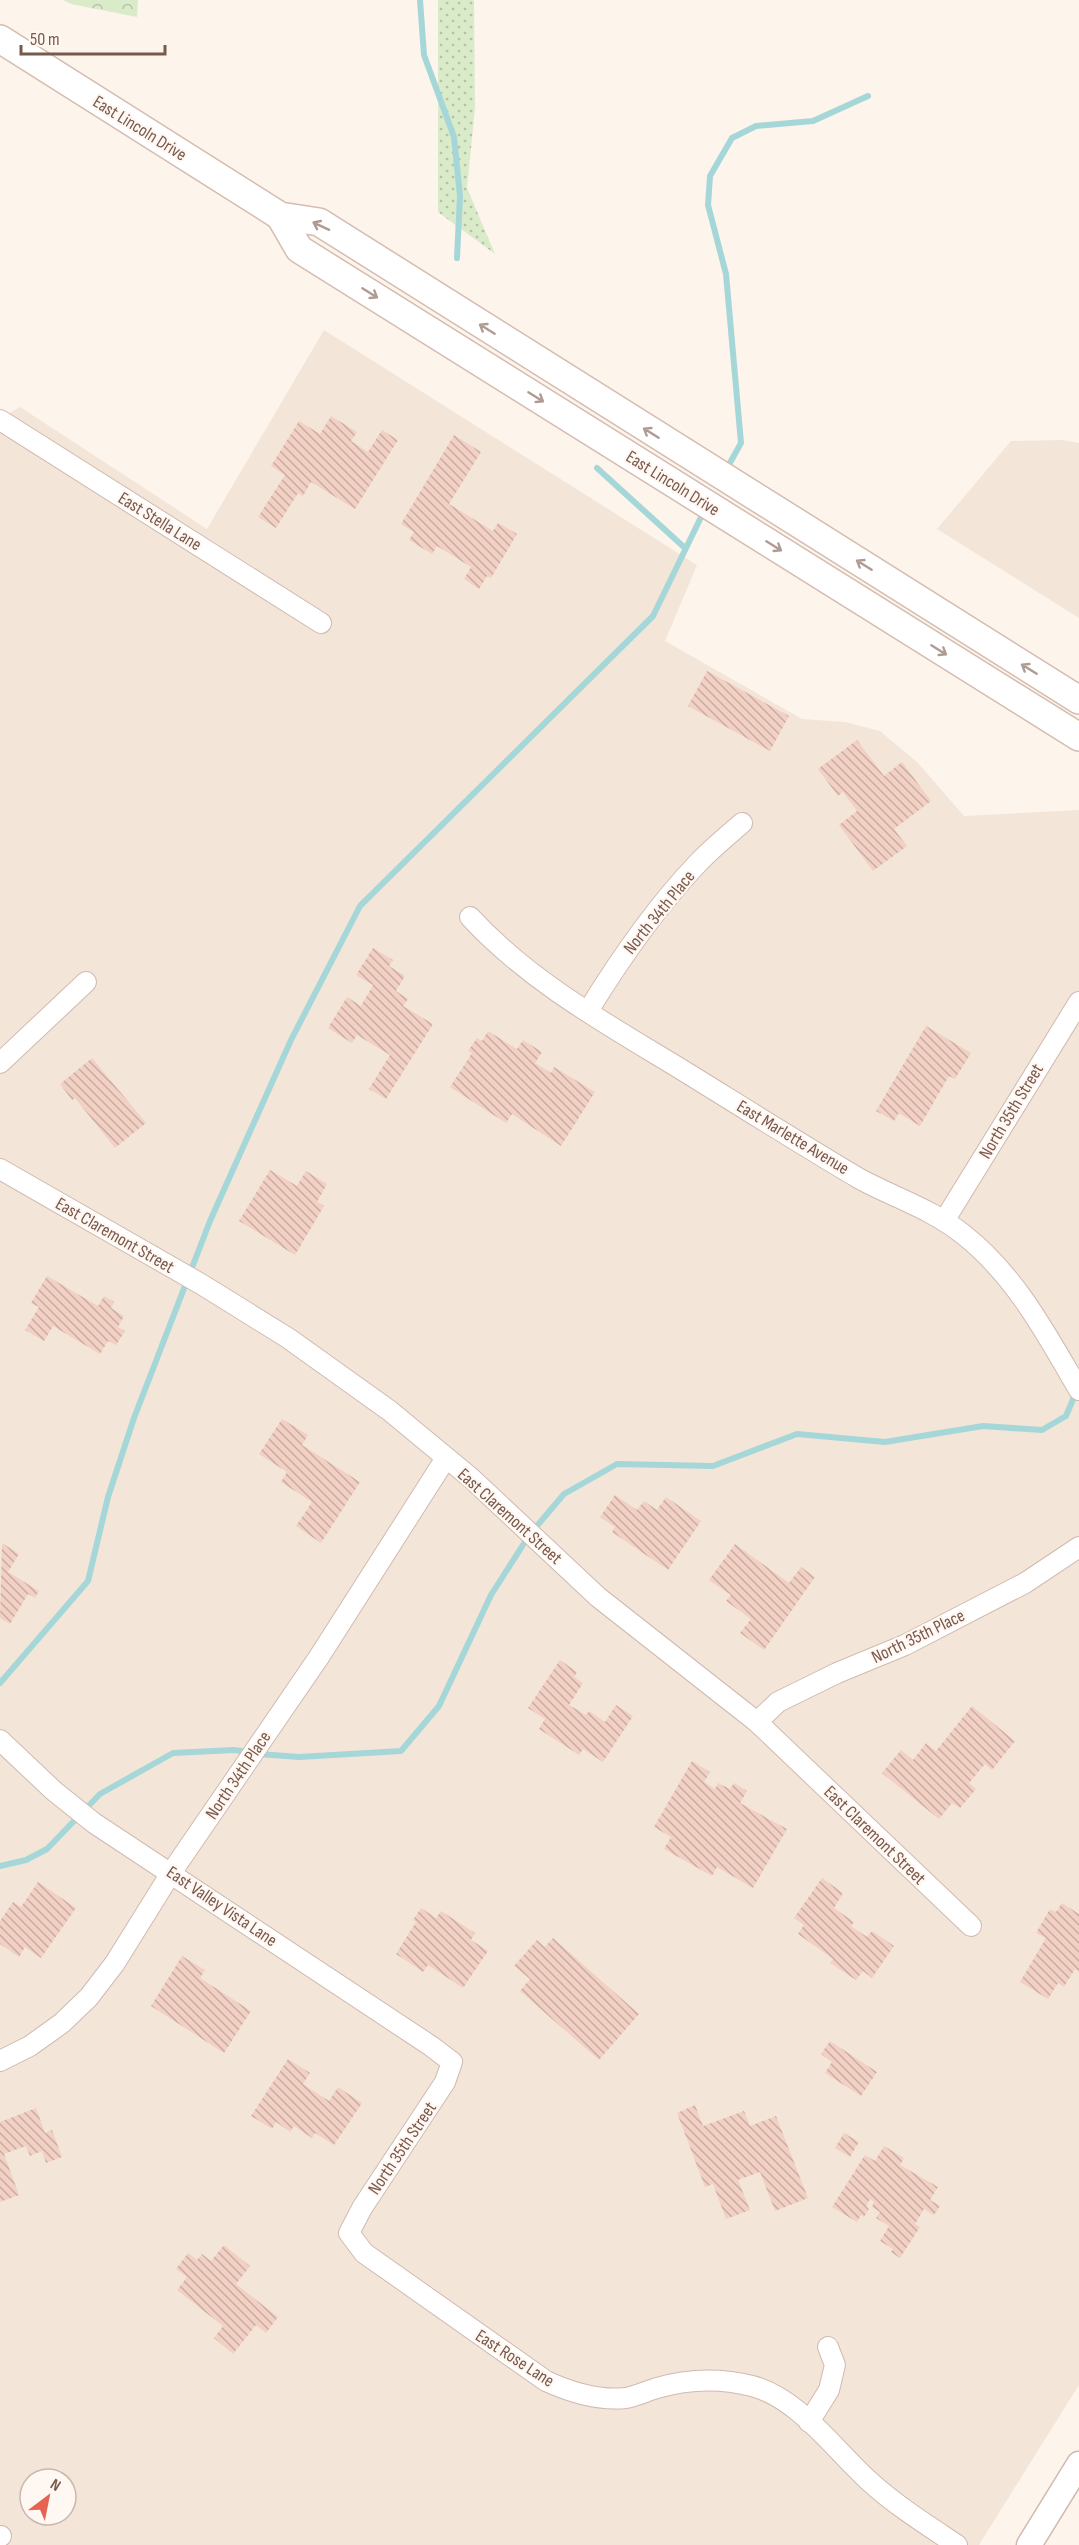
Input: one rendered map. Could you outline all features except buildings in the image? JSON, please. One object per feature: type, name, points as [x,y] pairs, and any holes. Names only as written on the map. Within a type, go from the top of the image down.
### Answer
[{"type":"main road","name":"East Lincoln Drive","points":[[0,39],[280,216],[319,222],[678,450],[1079,700]]},
{"type":"main road","name":"East Lincoln Drive","points":[[280,216],[299,249],[1079,738]]},
{"type":"main road","points":[[661,476],[678,450]]},
{"type":"street","name":"East Stella Lane","points":[[0,420],[321,623]]},
{"type":"street","name":"North 34th Place","points":[[588,1011],[618,962],[659,908],[699,862],[742,823]]},
{"type":"street","name":"East Marlette Avenue","points":[[470,917],[517,964],[588,1011],[862,1179],[917,1205],[964,1235],[998,1267],[1022,1297],[1076,1385]]},
{"type":"street","points":[[0,1063],[86,982]]},
{"type":"street","name":"North 35th Street","points":[[944,1221],[1079,1002]]},
{"type":"street","name":"East Claremont Street","points":[[0,1169],[201,1284],[306,1352],[390,1411],[471,1478],[598,1597],[757,1722],[971,1926]]},
{"type":"street","name":"North 34th Place","points":[[0,2061],[30,2046],[62,2023],[89,1997],[115,1963],[171,1873],[319,1657],[446,1458]]},
{"type":"street","name":"North 35th Place","points":[[757,1722],[778,1702],[837,1673],[915,1640],[1025,1583],[1079,1547]]},
{"type":"street","name":"East Valley Vista Lane","points":[[0,1740],[69,1804],[94,1823],[452,2062]]},
{"type":"street","name":"North 35th Street","points":[[349,2233],[362,2208],[445,2082],[452,2062]]},
{"type":"street","name":"East Rose Lane","points":[[349,2233],[364,2253],[505,2354],[546,2381],[574,2394],[603,2398],[627,2398],[659,2387],[697,2379],[753,2386],[764,2391],[795,2409],[869,2481],[957,2545]]},
{"type":"street","points":[[809,2422],[829,2390],[835,2365],[828,2347]]},
{"type":"street","points":[[1029,2545],[1079,2464]]},
{"type":"shaded area","points":[[324,330],[697,565],[665,641],[802,719],[845,722],[880,731],[918,763],[964,816],[1079,810],[1079,2385],[979,2545],[0,2545],[0,419],[20,407],[207,529]]},
{"type":"shaded area","points":[[1063,440],[1079,443],[1079,618],[937,529],[1011,441]]},
{"type":"green space","points":[[63,0],[138,0],[137,17],[71,4]]},
{"type":"green space","points":[[438,0],[474,0],[475,108],[467,188],[495,254],[438,212]]},
{"type":"waterway","points":[[420,0],[424,55],[454,137],[460,196],[457,258]]},
{"type":"waterway","points":[[726,470],[741,443],[726,274],[708,205],[710,176],[732,138],[756,126],[813,121],[868,96]]},
{"type":"waterway","points":[[597,468],[685,548]]},
{"type":"waterway","points":[[0,1683],[88,1581],[108,1497],[134,1418],[210,1221],[291,1040],[360,906],[653,616],[704,511]]},
{"type":"waterway","points":[[259,1754],[299,1757],[401,1751],[439,1706],[491,1595],[530,1534],[564,1494],[617,1464],[713,1466],[797,1434],[885,1442],[983,1426],[1042,1430],[1066,1416],[1077,1390]]},
{"type":"waterway","points":[[0,1866],[26,1860],[47,1849],[100,1794],[173,1753],[234,1750],[249,1752]]}]
